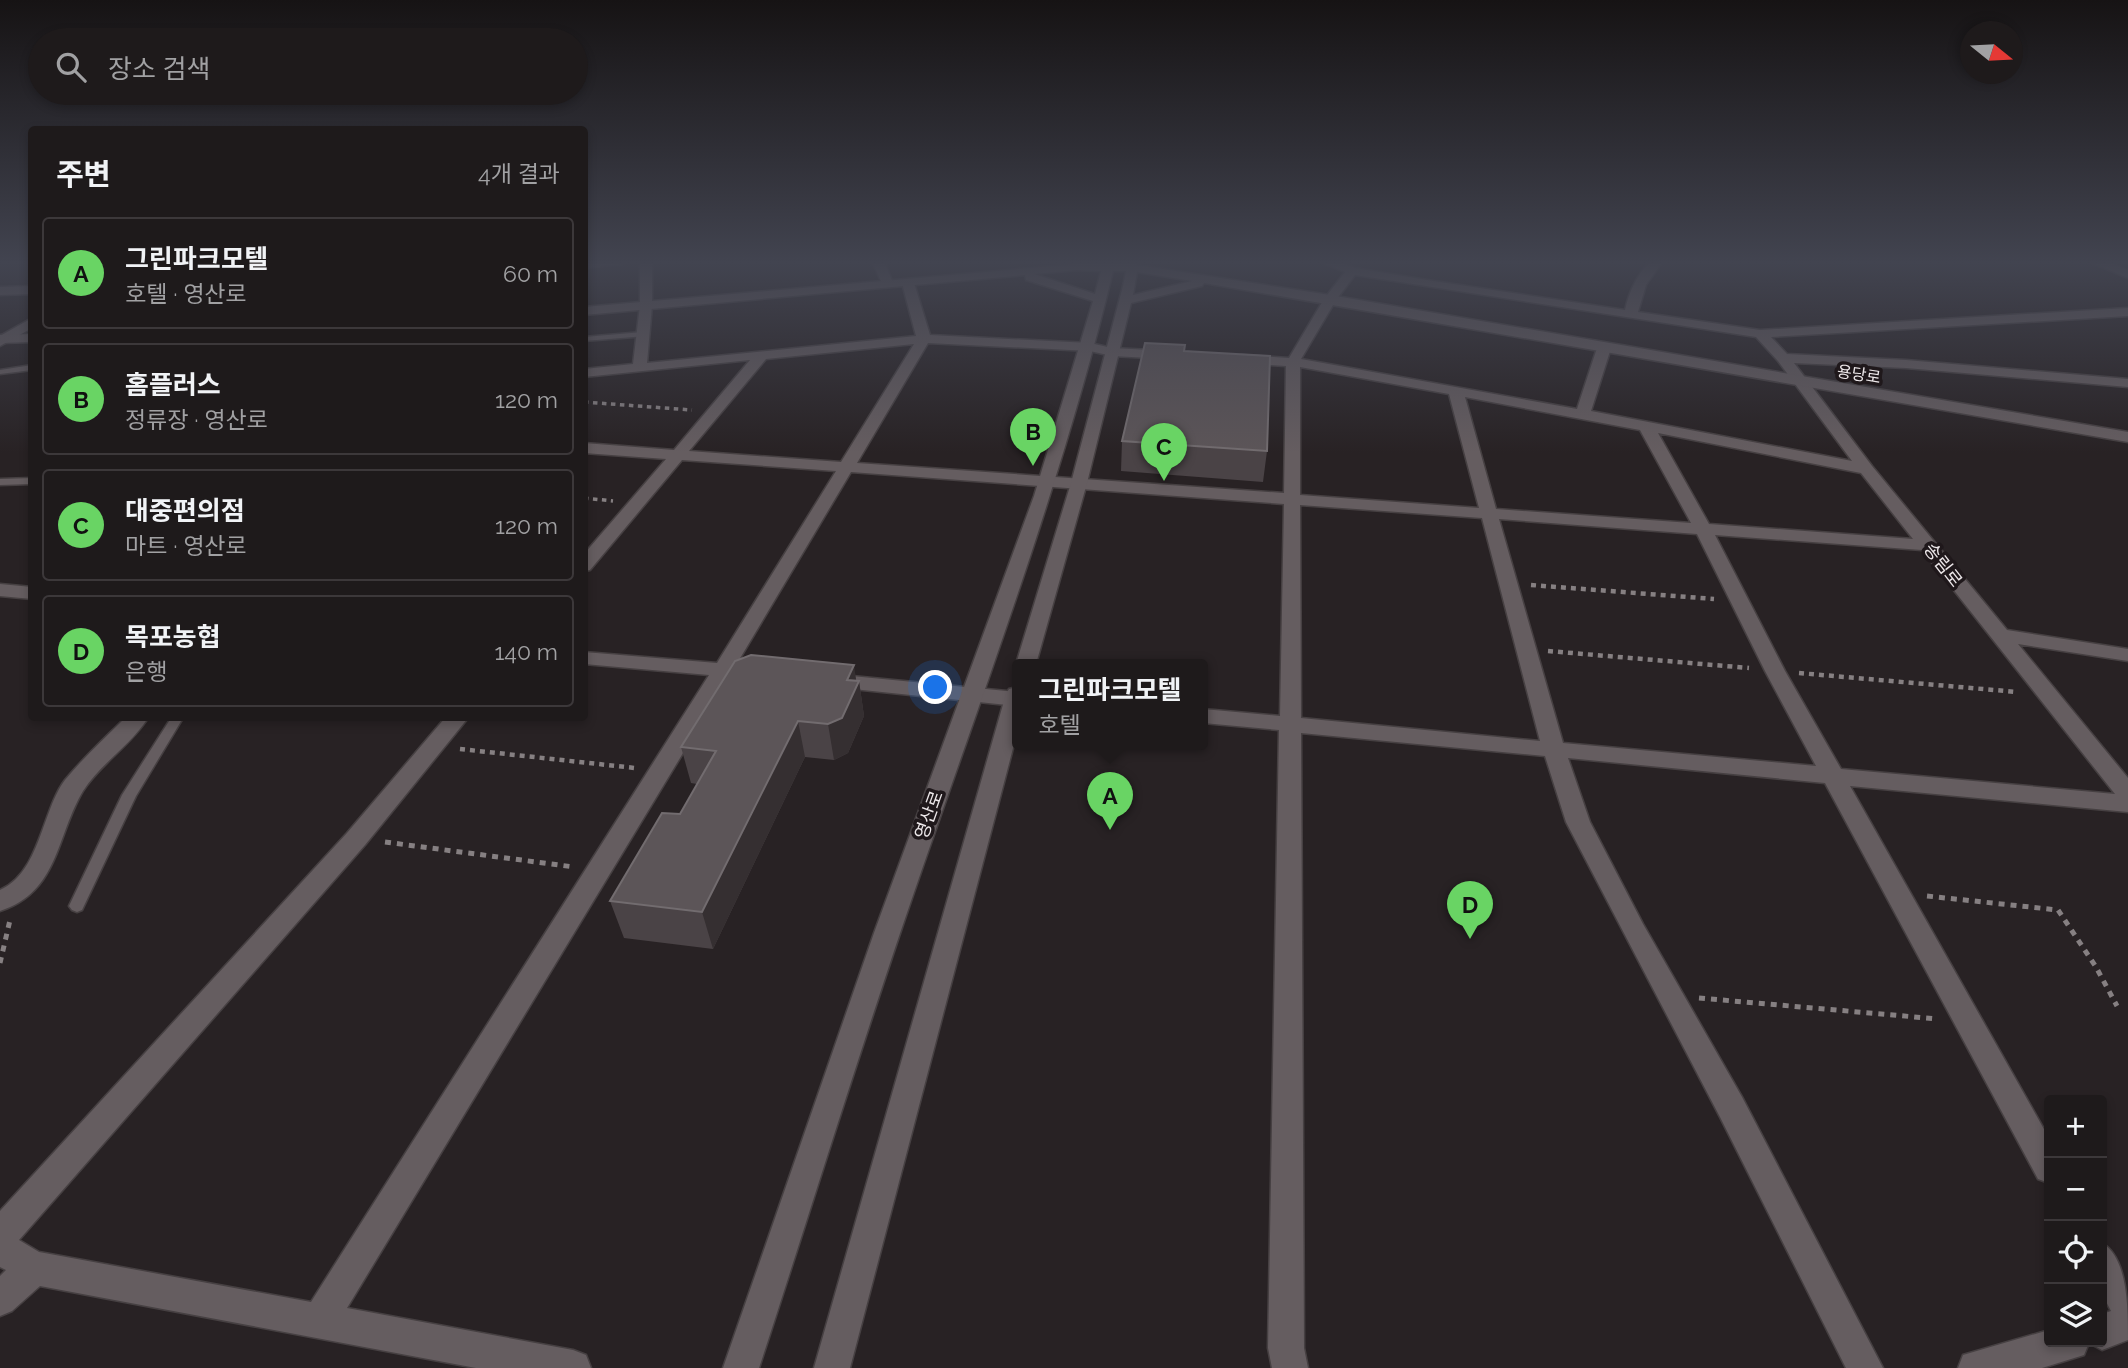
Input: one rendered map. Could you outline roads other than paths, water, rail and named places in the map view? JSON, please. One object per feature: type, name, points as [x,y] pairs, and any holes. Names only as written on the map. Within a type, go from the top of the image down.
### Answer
[{"type":"street","points":[[2,340],[27,325]]},
{"type":"street","points":[[640,367],[644,325]]},
{"type":"street","points":[[319,1322],[848,466],[924,338],[920,325]]},
{"type":"street","name":"영산로","points":[[1027,659],[1079,482],[1101,349],[1101,325]]},
{"type":"street","name":"영산로","points":[[741,1368],[904,884],[974,695],[1046,480],[1113,325]]},
{"type":"street","points":[[1290,1368],[1286,1348],[1293,362],[1315,325]]},
{"type":"street","name":"용당로","points":[[1474,325],[2128,437]]},
{"type":"street","points":[[1701,325],[1760,334],[1913,325]]},
{"type":"street","name":"송림로","points":[[1760,334],[1783,358],[1798,382],[1866,469],[2128,794]]},
{"type":"street","points":[[2,340],[28,338]]},
{"type":"street","points":[[588,375],[640,367],[924,338],[1182,356]]},
{"type":"street","points":[[1583,414],[1604,348]]},
{"type":"street","points":[[588,561],[762,355]]},
{"type":"street","points":[[1223,358],[1293,362],[1583,414],[1866,469]]},
{"type":"street","points":[[1783,358],[1906,364],[2128,383]]},
{"type":"street","points":[[1456,392],[1554,750],[1578,822],[1731,1107],[1865,1368]]},
{"type":"street","points":[[1646,426],[1966,1022],[2044,1159]]},
{"type":"street","points":[[588,448],[1927,545]]},
{"type":"street","points":[[0,590],[28,593]]},
{"type":"street","points":[[1999,635],[2128,655]]},
{"type":"street","points":[[588,658],[750,673]]},
{"type":"street","points":[[816,680],[1012,697]]},
{"type":"street","points":[[832,1368],[1012,715]]},
{"type":"street","points":[[1208,716],[2128,804]]},
{"type":"street","points":[[7,898],[44,857],[73,788],[134,721]]},
{"type":"street","points":[[0,1236],[356,839],[454,721]]},
{"type":"street","points":[[0,1248],[34,1268],[573,1368]]},
{"type":"street","points":[[0,1299],[34,1268]]},
{"type":"street","points":[[2107,1269],[2128,1307]]},
{"type":"street","points":[[2107,1330],[2128,1322]]},
{"type":"street","points":[[1976,1368],[2053,1347]]},
{"type":"lane","points":[[588,339],[643,334]]},
{"type":"lane","points":[[0,372],[28,368]]},
{"type":"lane","points":[[0,482],[28,481]]},
{"type":"lane","points":[[76,906],[129,795],[175,721]]},
{"type":"place","name":"홈플러스","points":[[1033,466]]},
{"type":"place","name":"대중편의점","points":[[1164,481]]},
{"type":"place","name":"그린파크모텔","points":[[1110,830]]},
{"type":"place","name":"목포농협","points":[[1470,939]]}]
